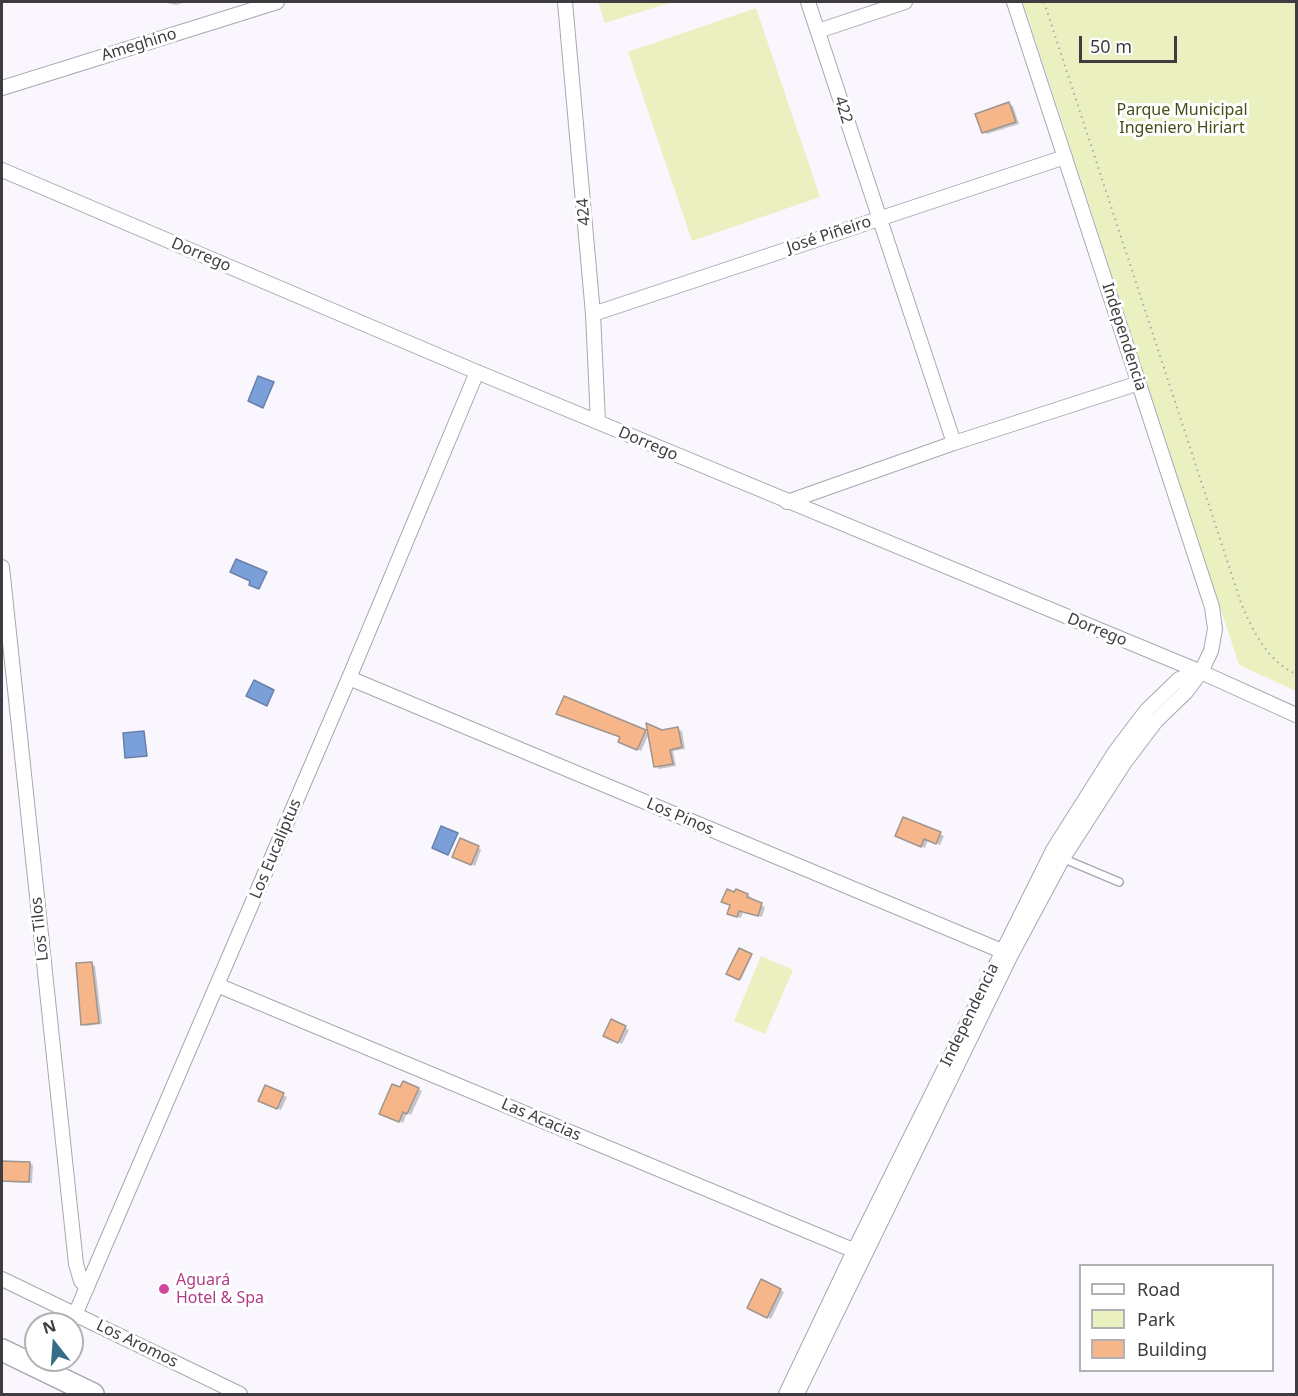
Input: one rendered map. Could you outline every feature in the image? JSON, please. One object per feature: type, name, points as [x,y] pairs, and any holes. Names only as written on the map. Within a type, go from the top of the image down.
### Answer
[{"type":"main road","points":[[2,1350],[24,1357]]},
{"type":"main road","points":[[61,1372],[93,1395]]},
{"type":"street","name":"Ameghino","points":[[2,88],[277,2]]},
{"type":"street","name":"424","points":[[565,2],[593,314],[598,422]]},
{"type":"street","name":"422","points":[[808,2],[954,443]]},
{"type":"street","points":[[818,31],[905,2]]},
{"type":"street","name":"Independencia","points":[[786,1395],[859,1253],[1006,953],[1058,854],[1115,753],[1146,711],[1179,679],[1201,672],[1211,651],[1215,629],[1212,607],[1014,2]]},
{"type":"street","name":"José Piñeiro","points":[[593,314],[1065,157]]},
{"type":"street","name":"Dorrego","points":[[2,170],[477,372],[1201,672],[1296,714]]},
{"type":"street","name":"Los Eucaliptus","points":[[76,1312],[349,678],[477,372]]},
{"type":"street","points":[[787,502],[954,443],[1139,383]]},
{"type":"street","name":"Los Tilos","points":[[2,567],[76,1264],[81,1281],[87,1288]]},
{"type":"street","name":"Los Pinos","points":[[349,678],[1006,953]]},
{"type":"street","name":"Las Acacias","points":[[217,985],[859,1253]]},
{"type":"street","name":"Independencia","points":[[798,1395],[859,1253]]},
{"type":"street","name":"Los Aromos","points":[[2,1279],[61,1312]]},
{"type":"street","name":"Los Aromos","points":[[84,1324],[240,1395]]},
{"type":"lane","points":[[1058,854],[1119,882]]},
{"type":"path","points":[[1044,2],[1241,603],[1254,632],[1272,657],[1296,674]]},
{"type":"green space","points":[[598,2],[673,2],[605,23]]},
{"type":"green space","name":"Parque Municipal Ingeniero Hiriart","points":[[1023,2],[1296,2],[1296,691],[1239,665]]},
{"type":"green space","points":[[756,8],[820,197],[692,241],[628,52]]},
{"type":"green space","points":[[761,956],[793,970],[765,1034],[734,1021]]},
{"type":"water","points":[[258,376],[274,382],[263,408],[248,401]]},
{"type":"water","points":[[236,559],[267,572],[259,589],[249,585],[250,581],[230,572]]},
{"type":"water","points":[[254,680],[274,690],[267,706],[246,696]]},
{"type":"water","points":[[144,731],[147,756],[125,758],[123,733]]},
{"type":"water","points":[[441,826],[458,833],[448,855],[432,848]]},
{"type":"building","points":[[1009,102],[1016,122],[982,133],[975,114]]},
{"type":"building","points":[[564,696],[646,730],[637,750],[618,742],[620,737],[556,714]]},
{"type":"building","points":[[646,723],[662,730],[678,727],[682,747],[670,750],[673,764],[654,767]]},
{"type":"building","points":[[903,817],[941,832],[936,844],[924,839],[921,847],[895,836]]},
{"type":"building","points":[[460,838],[479,846],[471,865],[452,857]]},
{"type":"building","points":[[727,889],[734,892],[736,889],[748,894],[747,897],[762,903],[758,916],[739,911],[737,917],[727,914],[730,905],[721,902]]},
{"type":"building","points":[[739,948],[752,954],[739,980],[726,974]]},
{"type":"building","points":[[92,962],[99,1023],[81,1025],[76,963]]},
{"type":"building","points":[[611,1019],[626,1026],[618,1043],[603,1036]]},
{"type":"building","points":[[403,1081],[419,1088],[407,1114],[403,1112],[399,1122],[379,1114],[392,1084],[400,1087]]},
{"type":"building","points":[[265,1085],[284,1093],[277,1109],[258,1101]]},
{"type":"building","points":[[2,1161],[30,1162],[29,1182],[2,1181]]},
{"type":"building","points":[[761,1279],[781,1289],[767,1318],[747,1308]]},
{"type":"place","name":"Aguará Hotel & Spa","points":[[164,1289]]}]
